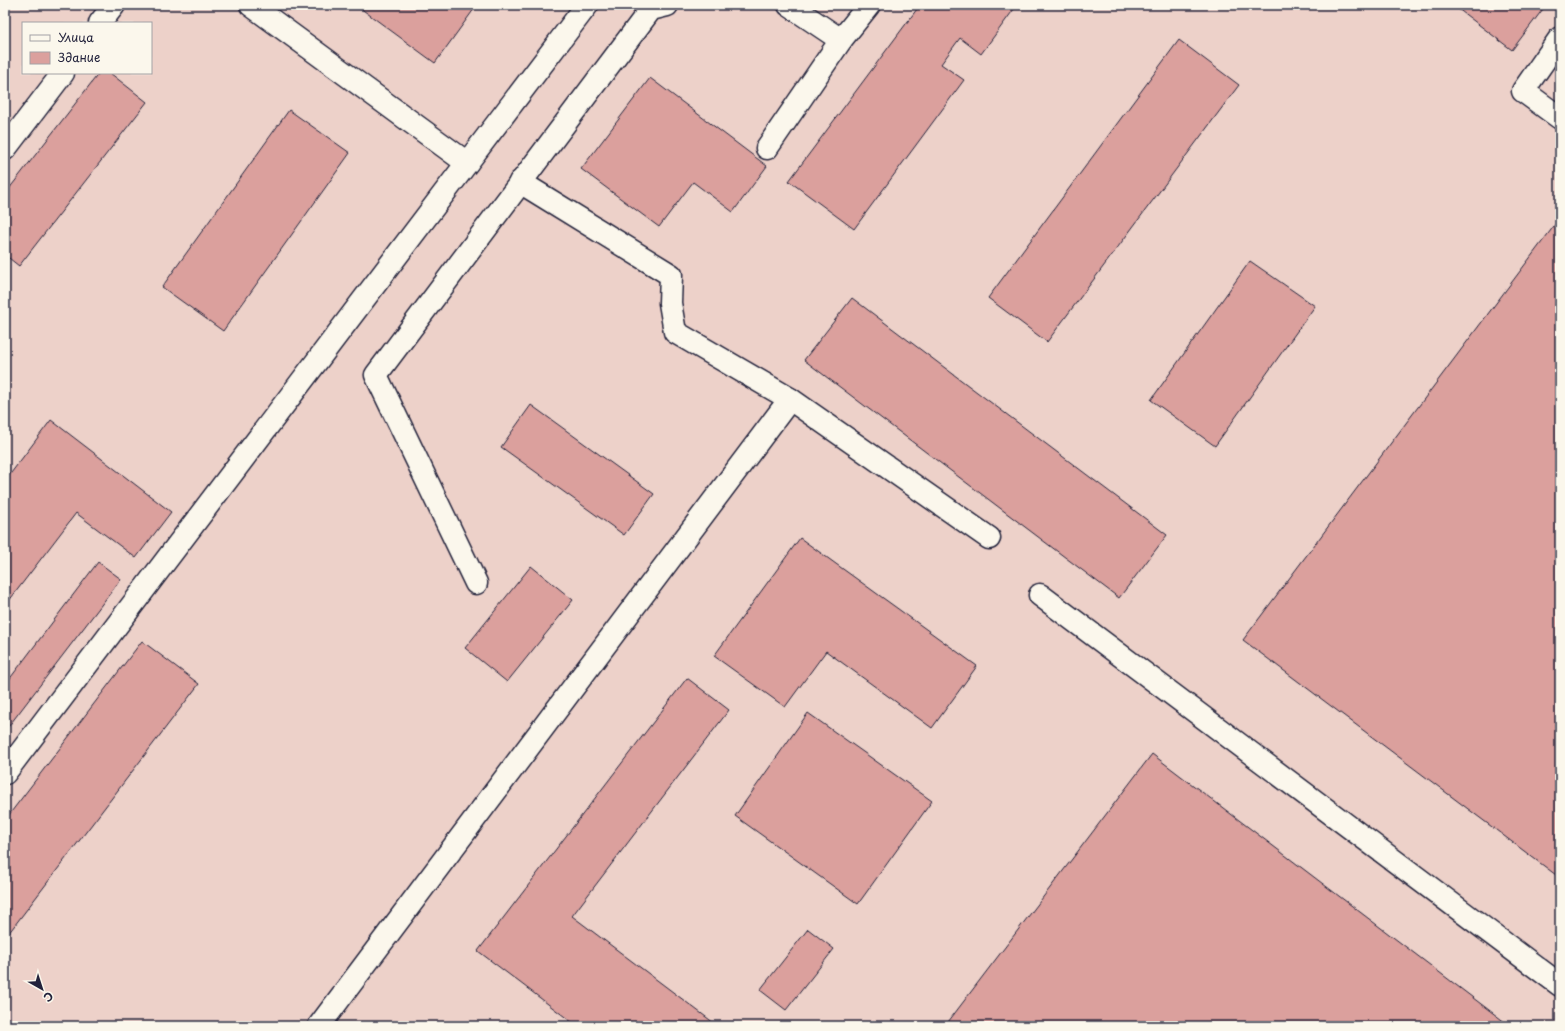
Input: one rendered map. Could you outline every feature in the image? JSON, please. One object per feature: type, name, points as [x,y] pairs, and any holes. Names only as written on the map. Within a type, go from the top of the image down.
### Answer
[{"type":"street","points":[[101,22],[114,5]]},
{"type":"street","points":[[251,5],[467,163]]},
{"type":"street","points":[[5,773],[586,5]]},
{"type":"street","points":[[789,5],[841,40]]},
{"type":"street","points":[[767,148],[841,40],[870,5]]},
{"type":"street","points":[[476,583],[376,375],[654,6]]},
{"type":"street","points":[[1560,38],[1523,90],[1560,118]]},
{"type":"street","points":[[5,149],[62,74]]},
{"type":"street","points":[[520,182],[671,275],[670,303],[675,332],[790,399],[989,538]]},
{"type":"street","points":[[319,1026],[790,399]]},
{"type":"street","points":[[1040,595],[1560,985]]},
{"type":"shaded area","points":[[5,5],[1560,5],[1560,1026],[5,1026]]},
{"type":"building","points":[[356,5],[477,5],[435,63]]},
{"type":"building","points":[[920,5],[1017,5],[981,54],[960,38],[941,64],[964,80],[854,229],[789,181]]},
{"type":"building","points":[[1453,5],[1546,5],[1512,50]]},
{"type":"building","points":[[1179,40],[1239,85],[1047,342],[988,298]]},
{"type":"building","points":[[98,74],[111,74],[147,102],[19,266],[5,255],[5,194]]},
{"type":"building","points":[[650,78],[767,166],[733,212],[693,182],[659,227],[581,169]]},
{"type":"building","points":[[289,110],[350,153],[223,331],[162,287]]},
{"type":"building","points":[[1560,218],[1560,878],[1243,640]]},
{"type":"building","points":[[1250,261],[1315,306],[1215,446],[1151,400]]},
{"type":"building","points":[[852,298],[1167,535],[1119,598],[804,360]]},
{"type":"building","points":[[531,405],[654,494],[624,535],[501,447]]},
{"type":"building","points":[[51,420],[171,512],[136,558],[76,513],[5,606],[5,481]]},
{"type":"building","points":[[800,538],[977,666],[932,728],[826,651],[785,707],[714,656]]},
{"type":"building","points":[[98,562],[121,579],[5,731],[5,685]]},
{"type":"building","points":[[531,566],[573,600],[507,682],[465,648]]},
{"type":"building","points":[[142,641],[199,684],[5,938],[5,820]]},
{"type":"building","points":[[687,678],[729,710],[572,916],[718,1026],[577,1026],[478,951]]},
{"type":"building","points":[[808,713],[932,801],[858,904],[735,816]]},
{"type":"building","points":[[1152,754],[1510,1026],[945,1026]]},
{"type":"building","points":[[808,929],[834,949],[786,1010],[760,990]]}]
